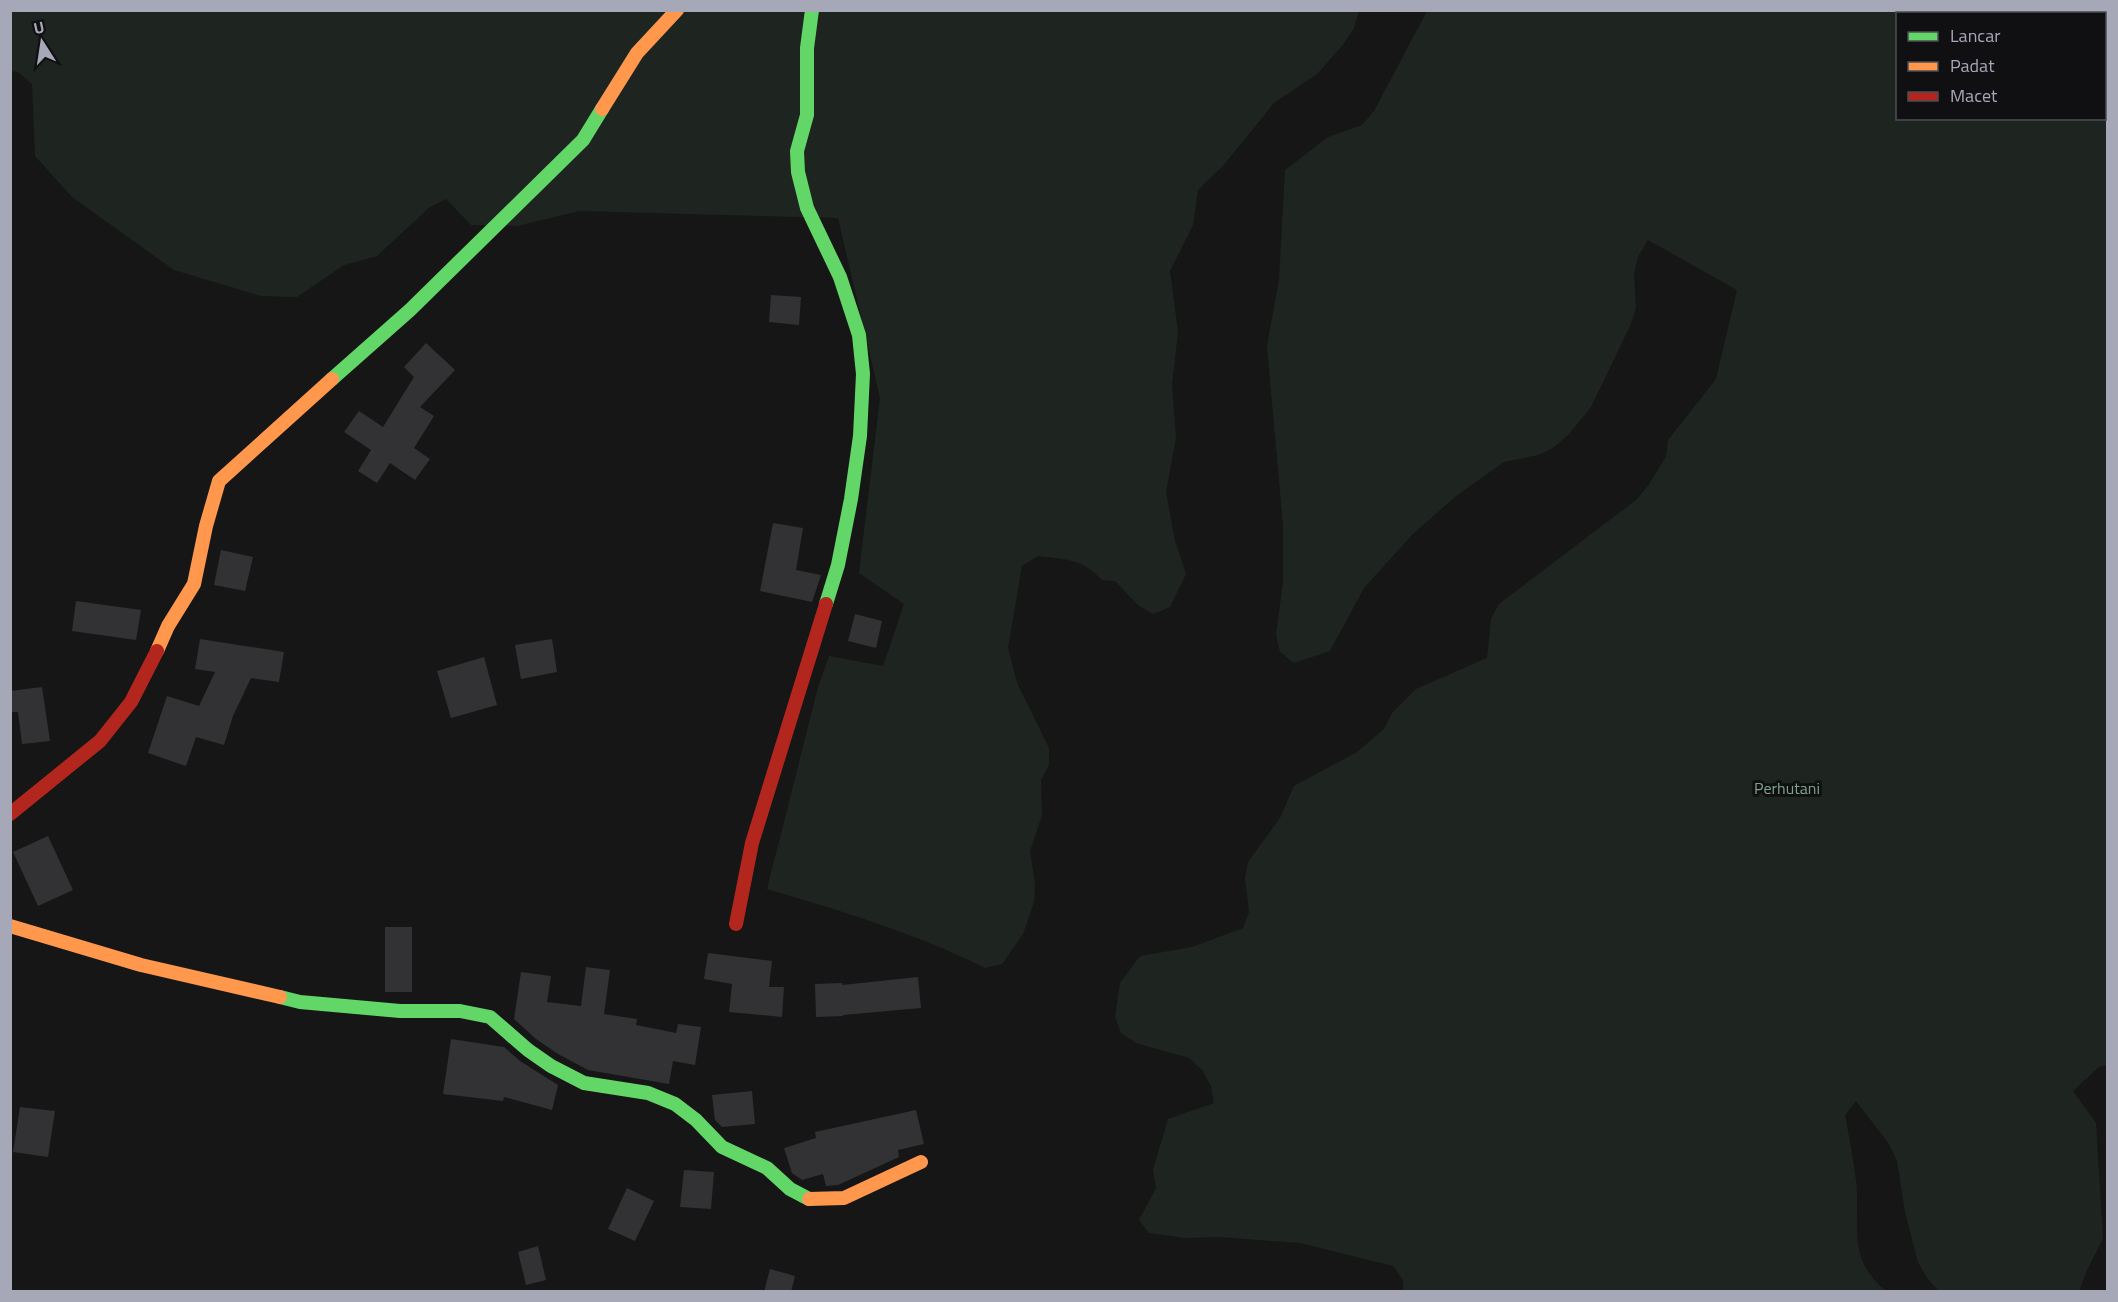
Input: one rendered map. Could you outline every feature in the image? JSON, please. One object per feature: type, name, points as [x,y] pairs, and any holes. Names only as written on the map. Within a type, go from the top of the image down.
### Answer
[{"type":"street","points":[[10,814],[100,741],[131,702],[168,626],[194,584],[206,526],[219,481],[282,422],[410,310],[583,140],[637,52],[677,10]]},
{"type":"street","points":[[736,924],[752,843],[838,565],[860,436],[864,374],[860,334],[840,277],[807,208],[798,172],[797,151],[807,115],[807,48],[812,10]]},
{"type":"street","points":[[10,926],[141,966],[300,1002],[400,1011],[460,1011],[490,1017],[528,1050],[551,1066],[584,1083],[648,1093],[675,1104],[696,1120],[722,1147],[767,1168],[790,1189],[812,1200],[844,1198],[921,1162]]},
{"type":"green space","name":"Perhutani","points":[[1430,10],[2107,11],[2108,1065],[2099,1067],[2073,1091],[2096,1123],[2103,1239],[2079,1291],[1939,1291],[1927,1278],[1918,1262],[1905,1212],[1897,1161],[1889,1144],[1856,1101],[1845,1115],[1856,1180],[1860,1253],[1873,1278],[1886,1291],[1403,1291],[1403,1280],[1393,1266],[1300,1243],[1220,1237],[1185,1238],[1149,1233],[1139,1220],[1156,1188],[1153,1170],[1168,1119],[1214,1103],[1211,1086],[1203,1071],[1189,1058],[1136,1043],[1121,1033],[1115,1017],[1120,983],[1140,956],[1192,947],[1243,928],[1249,912],[1245,878],[1248,862],[1280,818],[1294,786],[1357,752],[1384,729],[1392,713],[1416,689],[1487,658],[1491,619],[1499,604],[1636,500],[1666,457],[1668,440],[1716,379],[1737,290],[1648,240],[1638,257],[1634,275],[1636,308],[1630,326],[1591,407],[1569,434],[1553,448],[1538,455],[1504,462],[1456,496],[1412,535],[1364,588],[1330,651],[1294,663],[1280,652],[1276,635],[1283,582],[1283,525],[1267,346],[1279,280],[1285,170],[1328,137],[1362,125],[1374,111],[1426,13]]},
{"type":"green space","points":[[10,11],[1359,11],[1354,28],[1342,46],[1317,74],[1274,103],[1223,166],[1198,190],[1193,225],[1170,271],[1178,332],[1172,384],[1176,438],[1166,492],[1175,541],[1186,574],[1170,607],[1153,614],[1138,605],[1115,581],[1102,580],[1087,568],[1073,561],[1038,556],[1022,566],[1008,648],[1017,683],[1049,748],[1049,765],[1041,780],[1042,815],[1030,851],[1035,885],[1034,902],[1023,934],[1002,964],[985,968],[905,933],[767,889],[818,687],[829,656],[883,666],[904,604],[859,573],[880,398],[838,218],[579,211],[517,226],[471,225],[446,199],[430,207],[377,256],[344,265],[297,297],[261,296],[174,270],[72,197],[35,156],[32,84],[18,72],[11,71]]},
{"type":"building","points":[[771,295],[801,297],[799,325],[769,322]]},
{"type":"building","points":[[426,343],[455,370],[420,407],[434,416],[414,448],[430,459],[415,480],[390,463],[377,483],[358,471],[371,450],[344,432],[359,411],[383,427],[414,377],[404,367]]},
{"type":"building","points":[[773,523],[803,528],[796,570],[821,575],[812,602],[760,591]]},
{"type":"building","points":[[221,550],[253,557],[245,591],[214,585]]},
{"type":"building","points":[[76,601],[141,610],[136,640],[72,631]]},
{"type":"building","points":[[855,614],[882,621],[876,648],[848,641]]},
{"type":"building","points":[[200,639],[284,652],[279,682],[251,678],[233,716],[224,745],[196,737],[186,766],[148,753],[167,696],[199,706],[215,672],[195,669]]},
{"type":"building","points":[[552,639],[557,672],[521,679],[515,645]]},
{"type":"building","points":[[484,657],[497,705],[451,718],[437,671]]},
{"type":"building","points":[[42,687],[50,741],[22,744],[18,712],[10,712],[10,691]]},
{"type":"building","points":[[48,836],[73,890],[38,906],[13,852]]},
{"type":"building","points":[[385,927],[412,927],[412,992],[385,992]]},
{"type":"building","points":[[708,953],[772,961],[769,987],[784,987],[782,1017],[729,1012],[732,984],[704,979]]},
{"type":"building","points":[[586,967],[610,970],[604,1014],[637,1019],[636,1025],[676,1033],[678,1024],[701,1027],[695,1065],[673,1061],[669,1084],[588,1070],[536,1039],[514,1019],[521,972],[551,976],[547,1002],[581,1006]]},
{"type":"building","points":[[918,977],[921,1008],[816,1017],[815,984],[842,983],[842,985]]},
{"type":"building","points":[[451,1039],[504,1047],[520,1061],[558,1085],[552,1110],[504,1097],[503,1101],[443,1094]]},
{"type":"building","points":[[752,1091],[755,1124],[722,1127],[715,1120],[712,1095]]},
{"type":"building","points":[[20,1107],[55,1111],[48,1157],[13,1152]]},
{"type":"building","points":[[916,1110],[924,1144],[898,1150],[899,1157],[838,1185],[826,1186],[823,1174],[802,1180],[792,1173],[784,1148],[816,1138],[815,1132]]},
{"type":"building","points":[[684,1170],[714,1172],[711,1209],[680,1207]]},
{"type":"building","points":[[627,1188],[654,1201],[635,1241],[608,1229]]},
{"type":"building","points":[[538,1246],[546,1280],[526,1285],[518,1252]]},
{"type":"building","points":[[770,1269],[795,1276],[791,1292],[764,1292]]},
{"type":"traffic: fast","points":[[812,10],[807,48],[807,115],[797,151],[798,172],[807,208],[840,277],[859,335],[863,374],[860,436],[851,499],[838,565],[826,604]]},
{"type":"traffic: fast","points":[[332,379],[410,310],[583,140],[602,109]]},
{"type":"traffic: fast","points":[[280,997],[300,1002],[400,1011],[460,1011],[490,1017],[528,1050],[551,1066],[584,1083],[648,1093],[675,1104],[696,1120],[722,1147],[767,1168],[790,1189],[809,1199]]},
{"type":"traffic: slow","points":[[602,109],[637,53],[677,10]]},
{"type":"traffic: slow","points":[[157,651],[168,626],[194,584],[206,526],[219,481],[332,379]]},
{"type":"traffic: slow","points":[[10,926],[141,965],[280,997]]},
{"type":"traffic: slow","points":[[809,1199],[844,1198],[921,1162]]},
{"type":"traffic: jam","points":[[736,924],[752,843],[826,604]]},
{"type":"traffic: jam","points":[[10,814],[100,741],[131,702],[157,651]]}]
